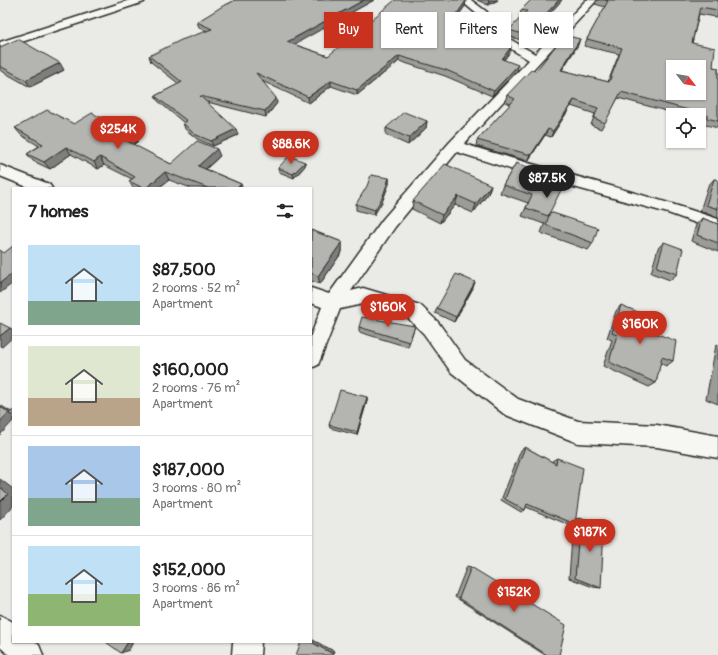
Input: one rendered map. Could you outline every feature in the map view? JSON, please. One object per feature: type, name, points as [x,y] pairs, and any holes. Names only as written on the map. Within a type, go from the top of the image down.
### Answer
[{"type":"street","points":[[0,46],[140,0]]},
{"type":"street","points":[[465,0],[483,14],[485,24],[489,31],[535,59]]},
{"type":"street","points":[[312,356],[333,302],[389,222],[454,146],[592,0]]},
{"type":"street","points":[[454,146],[528,169],[672,209],[718,225]]},
{"type":"street","points":[[0,170],[42,187]]},
{"type":"street","points":[[312,295],[333,302],[364,296],[413,311],[431,328],[458,366],[511,407],[578,432],[657,436],[718,447]]},
{"type":"street","points":[[0,629],[12,639]]},
{"type":"street","points":[[16,643],[29,655]]},
{"type":"street","points":[[246,655],[247,643]]},
{"type":"building","points":[[235,0],[364,0],[342,12],[324,12],[324,22],[287,42],[328,56],[338,48],[373,48],[373,18],[395,0],[465,0],[466,1],[458,12],[445,12],[445,48],[510,48],[502,59],[518,65],[494,91],[446,70],[399,56],[357,90],[331,81],[308,97],[256,73],[276,98],[265,111],[200,96],[236,129],[211,141],[194,134],[183,123],[187,121],[155,96],[182,82],[149,56],[181,40],[212,29],[197,22]]},
{"type":"building","points":[[531,0],[559,0],[548,12],[526,12],[527,11],[521,10]]},
{"type":"building","points":[[605,0],[718,0],[718,10],[700,7],[692,43],[715,48],[713,67],[718,68],[718,121],[707,118],[706,108],[681,108],[621,92],[605,123],[594,118],[598,108],[574,100],[553,131],[548,129],[531,155],[477,140],[515,99],[507,95],[531,70],[536,71],[554,48],[573,48],[573,37],[580,39],[561,70],[609,82],[622,48],[587,39],[608,1]]},
{"type":"building","points":[[519,19],[519,33],[511,31],[511,28]]},
{"type":"building","points":[[18,39],[60,63],[26,80],[0,66],[0,47]]},
{"type":"building","points":[[47,110],[74,124],[92,113],[134,134],[125,140],[171,164],[197,141],[217,149],[198,166],[241,184],[238,187],[205,187],[165,172],[147,187],[141,187],[129,181],[135,177],[100,157],[94,162],[66,147],[44,162],[27,154],[43,144],[15,128]]},
{"type":"building","points":[[404,112],[427,121],[409,138],[386,128]]},
{"type":"building","points":[[289,156],[305,162],[293,174],[278,168]]},
{"type":"building","points":[[516,163],[566,180],[548,216],[526,208],[532,195],[503,185]]},
{"type":"building","points":[[445,164],[491,185],[476,204],[458,196],[442,215],[413,201]]},
{"type":"building","points":[[371,175],[389,178],[383,196],[375,210],[356,204],[367,186]]},
{"type":"building","points":[[714,179],[718,180],[718,209],[706,205]]},
{"type":"building","points":[[550,212],[598,228],[593,243],[546,225]]},
{"type":"building","points":[[702,218],[718,224],[718,243],[697,235]]},
{"type":"building","points":[[312,230],[342,242],[318,276],[312,273]]},
{"type":"building","points":[[664,242],[683,249],[677,274],[657,267]]},
{"type":"building","points":[[12,247],[12,274],[0,283],[0,250],[4,253]]},
{"type":"building","points":[[456,274],[475,282],[456,317],[437,308]]},
{"type":"building","points":[[621,305],[655,319],[652,332],[676,341],[673,361],[662,357],[656,383],[609,362],[617,335],[612,333]]},
{"type":"building","points":[[362,317],[415,326],[409,342],[359,327]]},
{"type":"building","points":[[0,323],[10,328],[0,336]]},
{"type":"building","points":[[340,390],[367,397],[357,432],[329,425]]},
{"type":"building","points":[[0,407],[9,412],[0,422]]},
{"type":"building","points":[[525,447],[556,464],[557,458],[583,468],[575,524],[527,504],[525,510],[505,499]]},
{"type":"building","points":[[0,487],[8,494],[0,502]]},
{"type":"building","points":[[580,518],[604,527],[601,588],[575,578]]},
{"type":"building","points":[[471,567],[566,625],[559,655],[547,655],[459,598]]},
{"type":"building","points":[[107,643],[127,643],[121,653]]},
{"type":"building","points":[[301,643],[312,643],[333,654],[332,655],[296,655]]}]
